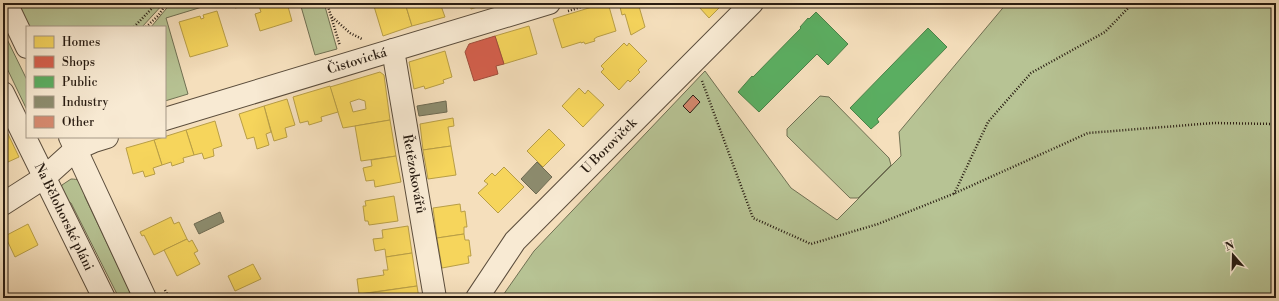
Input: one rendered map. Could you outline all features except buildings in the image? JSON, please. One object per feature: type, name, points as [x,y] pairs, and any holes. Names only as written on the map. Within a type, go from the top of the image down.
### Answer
[{"type":"street","points":[[6,3],[26,45]]},
{"type":"street","name":"U Boroviček","points":[[477,298],[515,241],[752,3]]},
{"type":"street","name":"Čistovická","points":[[166,119],[393,50],[557,8]]},
{"type":"street","name":"Řetězokovářů","points":[[393,50],[436,298]]},
{"type":"street","name":"Na Bělohorské pláni","points":[[3,93],[104,298]]},
{"type":"street","points":[[3,204],[45,177],[73,143],[94,141],[104,138]]},
{"type":"street","points":[[73,143],[145,298]]},
{"type":"path","points":[[135,26],[157,3]]},
{"type":"path","points":[[147,26],[158,16],[167,3]]},
{"type":"path","points":[[327,3],[341,50]]},
{"type":"path","points":[[557,8],[594,3]]},
{"type":"path","points":[[953,194],[988,122],[1030,73],[1105,32],[1133,3]]},
{"type":"path","points":[[331,17],[350,32],[363,39]]},
{"type":"path","points":[[694,61],[753,218],[811,244],[878,224],[953,194],[1088,133],[1214,123],[1276,124]]},
{"type":"green space","points":[[13,3],[164,3],[143,26],[26,26]]},
{"type":"green space","points":[[171,3],[215,3],[166,18],[188,94],[166,101],[166,26],[152,26]]},
{"type":"green space","points":[[300,3],[324,3],[337,49],[315,55]]},
{"type":"green space","points":[[1007,3],[1276,3],[1276,298],[501,298],[534,251],[705,71],[791,188],[837,220],[901,156],[899,132]]},
{"type":"green space","points":[[3,31],[26,78],[26,108],[3,60]]},
{"type":"green space","points":[[820,96],[829,97],[889,158],[891,165],[858,198],[850,198],[787,136],[787,129]]},
{"type":"green space","points":[[71,179],[79,180],[83,184],[85,197],[133,298],[119,298],[71,203],[64,200],[60,191],[62,185]]}]
